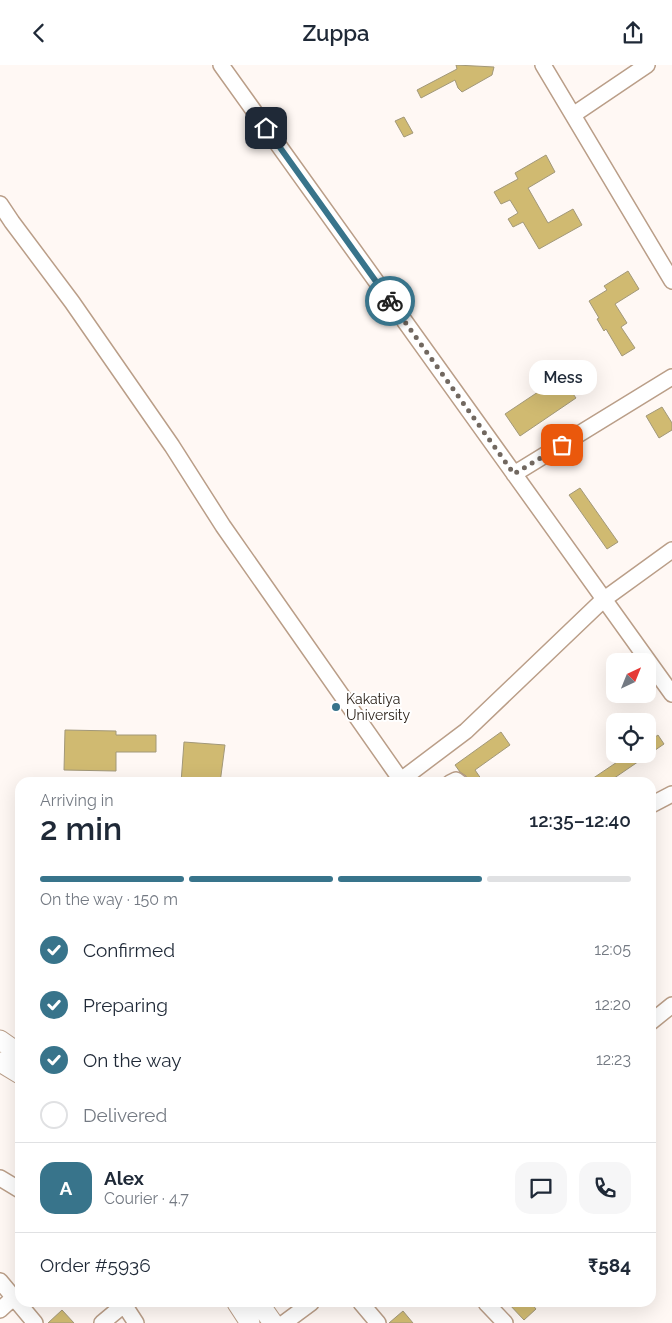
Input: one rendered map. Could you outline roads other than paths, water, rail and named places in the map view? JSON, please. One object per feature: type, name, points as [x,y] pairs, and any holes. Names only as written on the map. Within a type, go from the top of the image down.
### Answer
[{"type":"main road","points":[[0,1040],[15,1050]]},
{"type":"main road","points":[[0,1062],[15,1071]]},
{"type":"main road","points":[[240,1307],[250,1323]]},
{"type":"main road","points":[[262,1307],[273,1323]]},
{"type":"street","points":[[221,65],[672,694]]},
{"type":"street","points":[[543,65],[672,281]]},
{"type":"street","points":[[572,115],[647,65]]},
{"type":"street","points":[[0,204],[78,310],[172,446],[223,526],[396,777]]},
{"type":"street","points":[[514,474],[672,377]]},
{"type":"street","points":[[406,777],[466,731],[603,600],[672,550]]},
{"type":"street","points":[[656,802],[672,794]]},
{"type":"street","points":[[656,1018],[672,1005]]},
{"type":"street","points":[[0,1178],[15,1187]]},
{"type":"street","points":[[0,1281],[15,1300]]},
{"type":"street","points":[[0,1310],[13,1298]]},
{"type":"street","points":[[21,1307],[35,1323]]},
{"type":"street","points":[[102,1323],[120,1307]]},
{"type":"street","points":[[126,1307],[136,1323]]},
{"type":"street","points":[[284,1323],[306,1307]]},
{"type":"street","points":[[364,1307],[378,1323]]},
{"type":"street","points":[[490,1307],[504,1323]]},
{"type":"place","name":"Mess","points":[[562,445]]},
{"type":"place","name":"Kakatiya University","points":[[336,707]]}]
